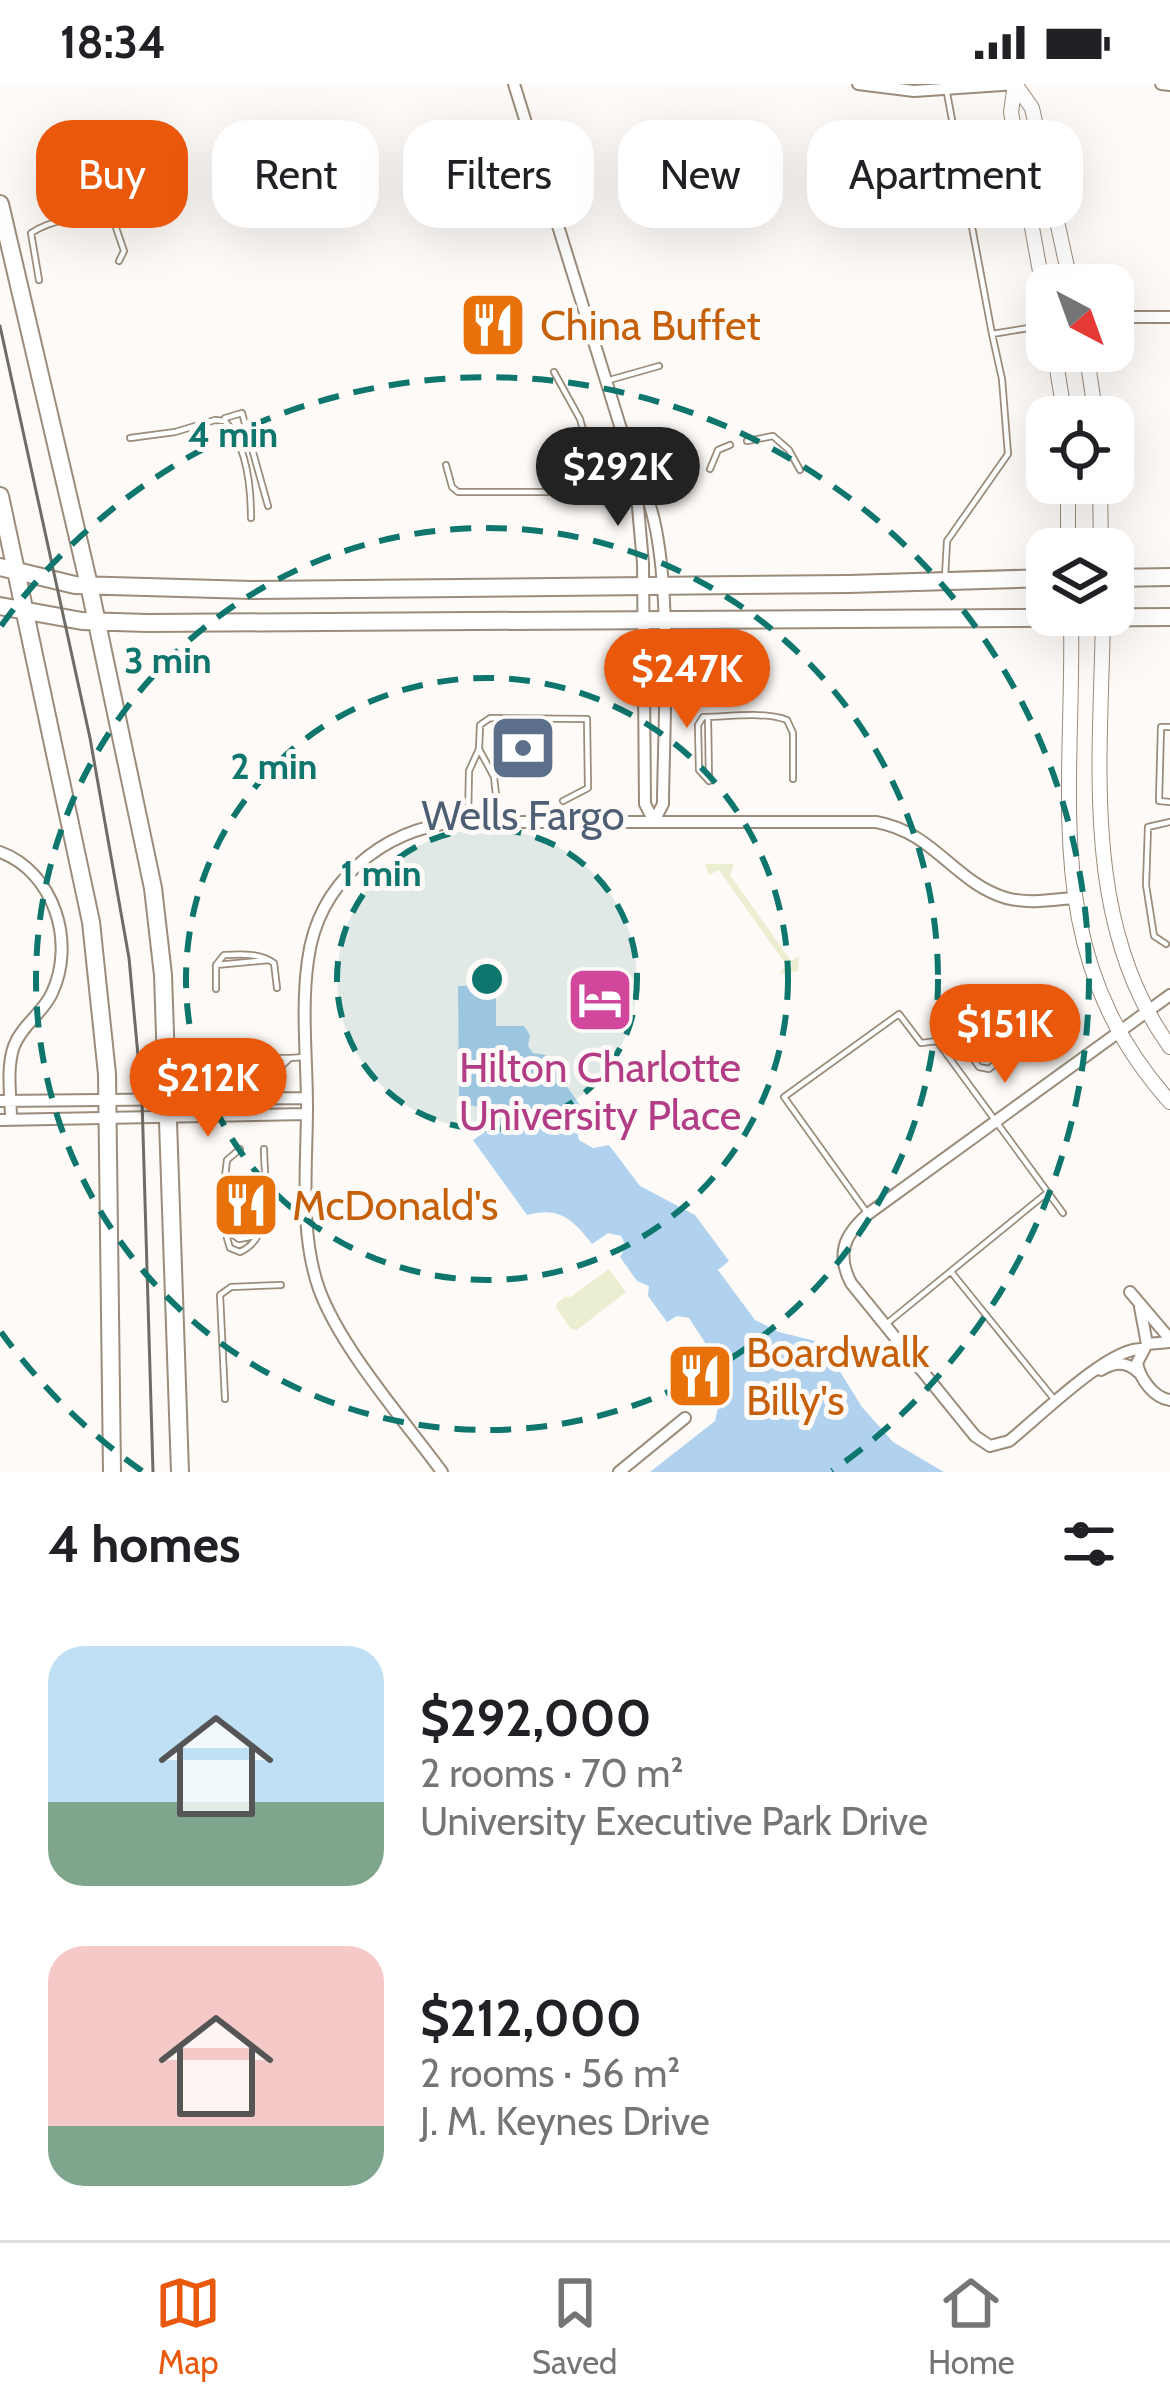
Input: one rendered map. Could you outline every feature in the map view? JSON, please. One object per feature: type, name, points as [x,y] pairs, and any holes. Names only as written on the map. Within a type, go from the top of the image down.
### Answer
[{"type":"main road","points":[[0,204],[149,858],[163,975],[180,1472]]},
{"type":"main road","points":[[0,496],[9,568],[24,609],[91,922],[108,1109],[112,1472]]},
{"type":"main road","points":[[9,568],[64,584],[252,590],[1026,578]]},
{"type":"main road","points":[[1134,578],[1170,577]]},
{"type":"main road","points":[[0,606],[96,622],[1026,618]]},
{"type":"main road","points":[[1134,617],[1170,617]]},
{"type":"street","points":[[514,84],[635,474],[663,622],[663,804],[654,821]]},
{"type":"street","points":[[858,84],[891,90],[1016,84]]},
{"type":"street","points":[[1016,84],[1032,108],[1066,264]]},
{"type":"street","points":[[1016,84],[1011,112],[1039,264]]},
{"type":"street","points":[[1161,84],[1170,85]]},
{"type":"street","points":[[1134,317],[1170,317]]},
{"type":"street","points":[[635,474],[658,532],[644,622],[645,804],[654,821]]},
{"type":"street","points":[[1071,636],[1073,898],[1087,963],[1119,1032],[1170,1102]]},
{"type":"street","points":[[1102,636],[1104,873],[1116,934],[1147,1012],[1170,1047]]},
{"type":"street","points":[[442,1472],[335,1322],[320,1291],[308,1234],[309,952],[320,916],[338,886],[373,852],[405,833],[468,822],[882,823],[920,837],[990,892],[1030,902],[1073,898]]},
{"type":"street","points":[[0,852],[25,864],[44,884],[54,906],[61,950],[60,970],[49,999],[14,1048],[6,1120],[307,1098]]},
{"type":"street","points":[[1130,1292],[1170,1340],[1112,1356],[1009,1441],[991,1446],[981,1443],[850,1283],[842,1252],[846,1238],[868,1214],[1170,995]]},
{"type":"street","points":[[5,1101],[307,1114]]},
{"type":"street","points":[[1139,1304],[1144,1346],[1137,1364],[1141,1376]]},
{"type":"street","points":[[1093,1373],[1116,1363],[1130,1366],[1164,1398],[1170,1414]]},
{"type":"street","points":[[620,1472],[685,1418]]},
{"type":"lane","points":[[945,87],[1002,379],[1008,454],[947,541],[945,578]]},
{"type":"lane","points":[[39,280],[31,233],[56,224],[110,214],[123,245],[119,261]]},
{"type":"lane","points":[[992,334],[1026,328]]},
{"type":"lane","points":[[606,381],[659,366]]},
{"type":"lane","points":[[446,466],[453,489],[464,493],[571,492],[590,486],[596,466],[580,419],[554,372]]},
{"type":"lane","points":[[130,438],[242,413],[268,506]]},
{"type":"lane","points":[[220,420],[234,433],[246,469],[251,518]]},
{"type":"lane","points":[[747,442],[773,436],[789,450],[800,470]]},
{"type":"lane","points":[[710,469],[718,450],[730,445]]},
{"type":"lane","points":[[709,781],[700,773],[698,750],[698,723],[708,717],[787,720],[793,733],[793,779]]},
{"type":"lane","points":[[468,822],[469,771],[479,748],[479,728],[487,719],[587,719],[589,788],[563,801]]},
{"type":"lane","points":[[1170,727],[1161,727],[1160,801],[1170,802]]},
{"type":"lane","points":[[479,748],[494,777],[499,822]]},
{"type":"lane","points":[[1166,944],[1154,936],[1146,847],[1148,827],[1170,821]]},
{"type":"lane","points":[[215,989],[216,965],[227,955],[269,960],[275,966],[277,988]]},
{"type":"lane","points":[[1017,1057],[1009,1052],[989,1069],[980,1067],[961,1041],[966,1030],[1020,988],[1032,990],[1052,1018],[1035,1033],[1028,1048]]},
{"type":"lane","points":[[868,1214],[784,1097],[899,1014],[920,1043],[937,1041],[1063,1213]]},
{"type":"lane","points":[[217,1058],[307,1057]]},
{"type":"lane","points":[[218,1067],[247,1075],[272,1075],[290,1058]]},
{"type":"lane","points":[[240,1149],[226,1162],[228,1244],[237,1252],[247,1250],[265,1222],[264,1149]]},
{"type":"lane","points":[[885,1325],[1048,1192]]},
{"type":"lane","points":[[226,1227],[239,1238],[260,1232]]},
{"type":"lane","points":[[952,1273],[1057,1402]]},
{"type":"lane","points":[[225,1399],[220,1295],[228,1287],[281,1286]]},
{"type":"green space","points":[[705,864],[734,864],[730,875],[791,961],[799,956],[798,971],[779,974],[786,965],[719,870],[709,875]]},
{"type":"green space","points":[[609,1269],[626,1292],[577,1330],[571,1329],[557,1303]]},
{"type":"water","points":[[496,985],[496,1026],[524,1026],[530,1035],[528,1046],[533,1053],[545,1055],[582,1108],[575,1123],[579,1140],[593,1148],[609,1145],[640,1186],[695,1215],[729,1261],[718,1270],[755,1320],[815,1341],[893,1442],[944,1472],[650,1472],[715,1421],[728,1359],[705,1355],[706,1344],[689,1318],[677,1316],[667,1322],[648,1296],[649,1286],[637,1281],[620,1257],[626,1246],[621,1236],[608,1233],[592,1244],[564,1217],[548,1212],[527,1215],[473,1140],[482,1134],[485,1119],[478,1107],[459,1096],[458,986]]},
{"type":"tram line","points":[[0,326],[90,738],[129,958],[142,1099],[153,1472]]},
{"type":"place","name":"China Buffet","points":[[493,325]]},
{"type":"place","name":"Wells Fargo","points":[[523,748]]},
{"type":"place","name":"Hilton Charlotte University Place","points":[[600,1000]]},
{"type":"place","name":"McDonald's","points":[[246,1205]]},
{"type":"place","name":"Boardwalk Billy's","points":[[700,1376]]}]
